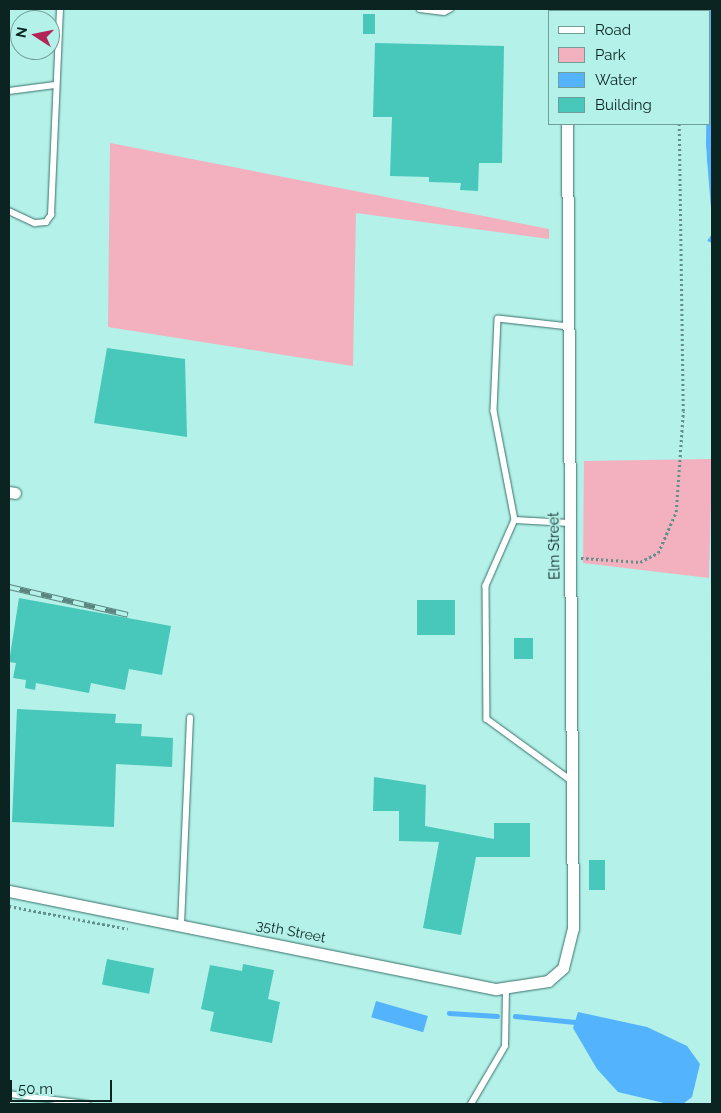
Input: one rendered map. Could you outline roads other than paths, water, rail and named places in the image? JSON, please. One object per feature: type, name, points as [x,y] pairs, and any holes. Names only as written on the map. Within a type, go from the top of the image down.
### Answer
[{"type":"street","name":"Elm Street","points":[[563,968],[573,928],[566,125]]},
{"type":"street","name":"35th Street","points":[[9,891],[506,988],[548,981],[563,968]]},
{"type":"lane","points":[[9,211],[35,223],[46,222],[51,215],[55,85],[60,9]]},
{"type":"lane","points":[[420,9],[444,12],[450,9]]},
{"type":"lane","points":[[9,90],[55,85]]},
{"type":"lane","points":[[569,327],[498,320],[494,411],[515,520],[486,586],[487,719],[572,781]]},
{"type":"lane","points":[[515,520],[569,523]]},
{"type":"lane","points":[[181,925],[190,718]]},
{"type":"lane","points":[[471,1104],[505,1046],[506,988]]},
{"type":"lane","points":[[9,1094],[87,1104]]},
{"type":"water","points":[[712,9],[712,392],[711,243],[707,241],[711,234],[706,144],[706,125],[711,125],[711,10],[708,10]]},
{"type":"water","points":[[376,1001],[428,1016],[423,1032],[371,1017]]},
{"type":"water","points":[[578,1012],[647,1027],[687,1046],[700,1064],[692,1097],[683,1104],[668,1104],[618,1092],[597,1069],[573,1028]]},
{"type":"waterway","points":[[449,1013],[497,1016]]},
{"type":"waterway","points":[[515,1016],[575,1022]]},
{"type":"railway","points":[[9,587],[128,615]]}]
